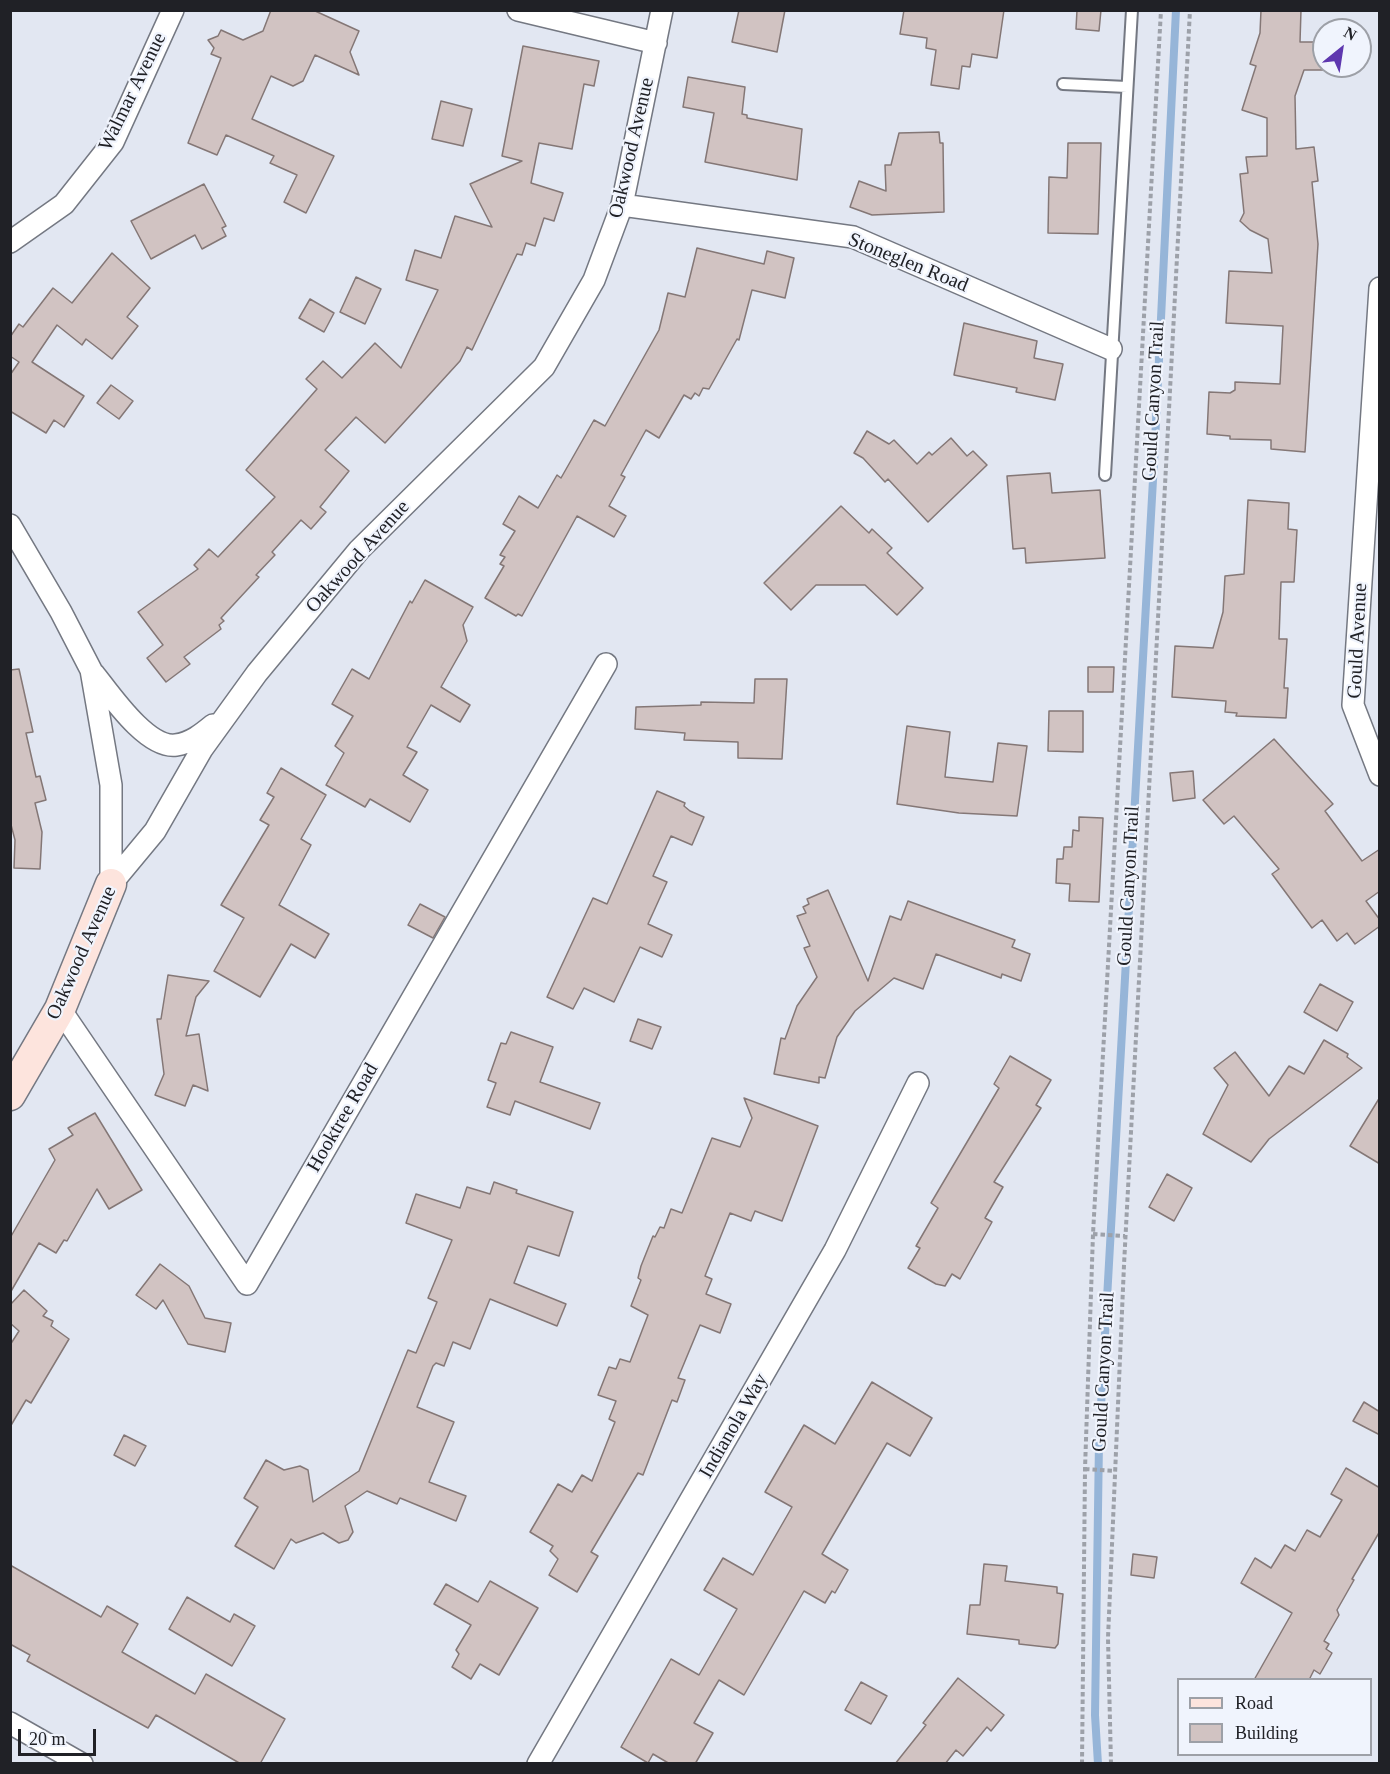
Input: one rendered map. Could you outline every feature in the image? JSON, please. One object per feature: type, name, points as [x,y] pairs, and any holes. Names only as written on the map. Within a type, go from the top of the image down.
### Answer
[{"type":"street","name":"Walmar Avenue","points":[[10,243],[64,204],[113,142],[173,10]]},
{"type":"street","points":[[519,10],[656,43]]},
{"type":"street","name":"Oakwood Avenue","points":[[10,1095],[60,1008],[111,884],[155,831],[202,749],[257,673],[359,550],[544,368],[594,279],[622,205],[662,10]]},
{"type":"street","name":"Stoneglen Road","points":[[622,205],[853,237],[1112,350]]},
{"type":"street","name":"Gould Avenue","points":[[1380,288],[1353,705],[1380,775]]},
{"type":"street","points":[[10,525],[61,612],[91,670],[124,712],[159,742],[175,745],[196,739],[228,714]]},
{"type":"street","name":"Hooktree Road","points":[[60,1008],[247,1284],[606,664]]},
{"type":"street","points":[[91,670],[111,785],[111,884]]},
{"type":"street","name":"Indianola Way","points":[[538,1764],[835,1250],[918,1083]]},
{"type":"street","points":[[10,1723],[82,1764]]},
{"type":"lane","points":[[1105,475],[1132,10]]},
{"type":"lane","points":[[1064,84],[1127,87]]},
{"type":"path","points":[[1082,1764],[1085,1469],[1094,1234],[1161,10]]},
{"type":"path","name":"Gould Canyon Trail","points":[[1111,1764],[1108,1638],[1125,1236],[1190,10]]},
{"type":"path","points":[[1094,1234],[1125,1236]]},
{"type":"path","points":[[1085,1469],[1115,1471]]},
{"type":"building","points":[[271,10],[313,10],[359,31],[350,52],[359,75],[315,55],[303,81],[293,86],[271,76],[252,119],[334,156],[306,213],[284,202],[297,175],[270,163],[274,156],[226,135],[217,155],[188,143],[221,58],[211,54],[214,48],[208,40],[218,36],[221,30],[243,40],[263,31]]},
{"type":"building","points":[[739,10],[785,10],[777,52],[732,42]]},
{"type":"building","points":[[904,10],[1004,10],[997,58],[972,54],[970,67],[962,66],[959,89],[931,85],[936,50],[926,48],[927,38],[900,34]]},
{"type":"building","points":[[1077,10],[1101,10],[1099,31],[1076,29]]},
{"type":"building","points":[[1261,10],[1301,10],[1300,42],[1312,42],[1312,70],[1304,70],[1295,96],[1296,149],[1314,147],[1318,181],[1312,182],[1318,244],[1305,452],[1271,449],[1271,440],[1230,439],[1230,436],[1207,434],[1209,392],[1230,393],[1235,390],[1235,382],[1280,384],[1283,326],[1226,323],[1229,271],[1272,273],[1268,239],[1250,230],[1240,221],[1244,213],[1240,174],[1248,173],[1246,157],[1267,156],[1267,118],[1242,110],[1256,66],[1250,64],[1260,33]]},
{"type":"building","points":[[523,46],[599,61],[594,86],[584,84],[572,149],[539,143],[531,183],[563,193],[554,221],[544,218],[535,246],[526,243],[522,255],[517,254],[472,350],[467,347],[460,361],[385,443],[356,417],[325,450],[349,471],[320,507],[326,512],[311,529],[301,520],[272,552],[275,555],[256,575],[259,577],[221,618],[224,621],[219,625],[221,629],[184,657],[190,664],[166,682],[147,658],[163,645],[138,612],[198,569],[194,565],[209,549],[218,557],[275,497],[246,470],[317,389],[306,379],[323,361],[342,378],[375,343],[401,368],[438,290],[406,280],[415,250],[441,258],[455,216],[492,227],[470,184],[522,161],[502,156]]},
{"type":"building","points":[[688,77],[745,87],[742,114],[747,115],[747,118],[802,129],[797,180],[705,162],[714,113],[683,107]]},
{"type":"building","points":[[441,101],[472,109],[463,146],[432,139]]},
{"type":"building","points":[[939,132],[940,143],[943,143],[944,212],[872,215],[850,207],[859,181],[886,191],[885,165],[891,165],[899,133]]},
{"type":"building","points":[[1068,143],[1101,143],[1098,234],[1048,233],[1049,177],[1067,178]]},
{"type":"building","points":[[204,184],[226,226],[222,228],[226,236],[202,249],[195,235],[151,259],[131,221]]},
{"type":"building","points":[[697,248],[764,264],[767,251],[794,258],[785,298],[752,290],[739,340],[737,339],[709,389],[703,388],[699,396],[695,393],[691,399],[684,395],[659,438],[646,430],[621,475],[625,477],[609,506],[626,516],[614,537],[577,516],[522,616],[518,614],[516,616],[485,598],[504,566],[500,564],[505,557],[500,555],[515,531],[503,524],[519,496],[538,508],[557,475],[561,478],[594,420],[605,426],[659,330],[668,293],[685,297]]},
{"type":"building","points":[[112,253],[150,288],[127,317],[138,326],[112,359],[86,339],[82,345],[57,325],[32,362],[84,396],[64,427],[54,420],[46,433],[10,411],[10,375],[19,362],[10,356],[10,337],[19,324],[23,327],[53,288],[72,303]]},
{"type":"building","points":[[356,277],[381,289],[365,324],[340,312]]},
{"type":"building","points":[[310,299],[334,313],[324,332],[299,318]]},
{"type":"building","points":[[964,323],[1037,341],[1034,358],[1063,364],[1055,400],[1016,392],[1017,388],[954,375]]},
{"type":"building","points":[[111,385],[133,401],[119,419],[97,403]]},
{"type":"building","points":[[867,431],[889,444],[894,440],[917,464],[929,452],[932,455],[951,438],[967,456],[973,451],[987,465],[928,522],[888,479],[885,482],[863,458],[854,453]]},
{"type":"building","points":[[1050,473],[1052,493],[1100,490],[1105,558],[1026,563],[1025,548],[1013,549],[1007,476]]},
{"type":"building","points":[[1248,500],[1289,503],[1288,529],[1297,530],[1294,582],[1281,582],[1279,639],[1287,639],[1284,688],[1288,688],[1286,718],[1236,716],[1237,713],[1225,712],[1226,701],[1172,697],[1175,646],[1213,648],[1223,612],[1225,576],[1244,574]]},
{"type":"building","points":[[841,506],[869,533],[872,529],[892,548],[887,553],[923,588],[897,615],[865,585],[816,585],[791,610],[764,583]]},
{"type":"building","points":[[425,580],[473,607],[463,625],[467,641],[441,687],[470,705],[460,722],[431,705],[407,747],[417,752],[403,775],[428,790],[410,822],[370,799],[365,807],[326,785],[344,753],[335,746],[353,716],[332,704],[352,669],[369,679],[410,601],[412,603]]},
{"type":"building","points":[[1088,667],[1114,667],[1113,692],[1088,692]]},
{"type":"building","points":[[19,669],[33,732],[26,733],[36,777],[40,776],[46,800],[35,803],[42,832],[40,869],[14,868],[15,840],[10,821],[10,670]]},
{"type":"building","points":[[755,679],[787,679],[782,759],[738,758],[738,742],[684,740],[685,733],[635,729],[636,707],[701,705],[701,702],[754,703]]},
{"type":"building","points":[[1049,711],[1083,711],[1083,752],[1048,751]]},
{"type":"building","points":[[907,726],[950,732],[945,777],[993,782],[998,743],[1027,746],[1017,816],[959,813],[897,804]]},
{"type":"building","points":[[1274,739],[1333,804],[1325,811],[1362,861],[1380,849],[1380,891],[1366,901],[1380,920],[1380,926],[1355,944],[1347,933],[1337,941],[1322,920],[1312,928],[1272,874],[1279,869],[1234,816],[1224,824],[1203,800]]},
{"type":"building","points":[[281,768],[326,795],[301,839],[311,845],[279,905],[329,934],[315,958],[291,944],[260,997],[214,971],[244,918],[221,905],[269,825],[260,820],[274,797],[267,793]]},
{"type":"building","points":[[1193,771],[1195,798],[1173,801],[1170,773]]},
{"type":"building","points":[[657,791],[685,803],[684,806],[690,811],[704,817],[692,845],[671,836],[653,876],[667,882],[648,924],[672,935],[662,957],[640,947],[614,1002],[584,988],[573,1009],[547,997],[593,898],[607,904]]},
{"type":"building","points":[[1079,817],[1103,818],[1099,902],[1069,901],[1070,884],[1056,883],[1057,859],[1063,859],[1064,847],[1072,847],[1073,830],[1079,831]]},
{"type":"building","points":[[828,890],[868,981],[890,916],[901,920],[908,901],[1015,940],[1012,947],[1030,954],[1021,981],[1002,974],[1001,978],[936,954],[923,989],[894,978],[855,1011],[837,1037],[825,1078],[819,1077],[819,1083],[774,1074],[781,1038],[785,1039],[797,1006],[817,977],[804,948],[810,946],[797,916],[806,913],[803,907],[809,904],[807,899]]},
{"type":"building","points":[[420,904],[445,917],[433,938],[408,925]]},
{"type":"building","points":[[168,975],[209,981],[196,997],[186,1036],[199,1034],[208,1091],[193,1085],[185,1106],[155,1095],[164,1074],[157,1019],[161,1019]]},
{"type":"building","points":[[1320,984],[1353,1002],[1337,1031],[1304,1012]]},
{"type":"building","points":[[638,1019],[661,1027],[652,1049],[630,1041]]},
{"type":"building","points":[[511,1032],[553,1047],[540,1082],[600,1103],[590,1129],[515,1101],[510,1115],[487,1107],[496,1083],[488,1080],[501,1043],[506,1044]]},
{"type":"building","points":[[1324,1040],[1348,1054],[1347,1057],[1362,1068],[1269,1139],[1251,1162],[1203,1134],[1228,1085],[1214,1068],[1235,1052],[1269,1096],[1289,1066],[1304,1074]]},
{"type":"building","points":[[1010,1056],[1051,1080],[1036,1105],[1041,1108],[994,1182],[1003,1187],[985,1218],[992,1222],[960,1279],[952,1274],[945,1286],[936,1284],[908,1268],[920,1248],[916,1246],[938,1208],[931,1203],[999,1088],[994,1084]]},
{"type":"building","points":[[1380,1097],[1380,1164],[1350,1146]]},
{"type":"building","points":[[744,1098],[818,1126],[782,1221],[755,1211],[751,1221],[730,1213],[705,1276],[712,1279],[706,1294],[731,1304],[720,1333],[700,1325],[678,1378],[685,1380],[677,1402],[672,1400],[643,1475],[638,1473],[591,1552],[598,1556],[577,1592],[549,1575],[558,1559],[550,1551],[553,1546],[530,1532],[558,1484],[572,1492],[582,1475],[592,1481],[615,1422],[609,1419],[616,1401],[598,1395],[609,1367],[616,1369],[620,1359],[630,1362],[648,1315],[631,1306],[641,1280],[638,1278],[641,1266],[653,1236],[655,1237],[660,1227],[664,1228],[671,1209],[682,1213],[712,1138],[740,1147],[752,1118]]},
{"type":"building","points":[[95,1113],[142,1190],[109,1209],[97,1189],[67,1241],[64,1240],[56,1253],[39,1243],[10,1293],[10,1238],[55,1160],[49,1149],[73,1135],[68,1128]]},
{"type":"building","points":[[1167,1174],[1192,1188],[1174,1221],[1149,1207]]},
{"type":"building","points":[[494,1182],[517,1190],[516,1193],[573,1212],[559,1256],[528,1246],[514,1283],[566,1304],[557,1326],[490,1299],[470,1349],[453,1342],[444,1366],[436,1363],[433,1366],[417,1407],[454,1422],[429,1482],[466,1496],[456,1521],[400,1498],[397,1504],[367,1491],[345,1506],[353,1532],[348,1540],[339,1543],[323,1533],[296,1543],[291,1539],[274,1569],[235,1546],[258,1507],[244,1498],[266,1460],[284,1470],[300,1466],[308,1470],[313,1502],[359,1471],[408,1350],[416,1353],[437,1302],[428,1298],[452,1240],[406,1223],[416,1194],[460,1208],[467,1187],[490,1194]]},
{"type":"building","points":[[160,1264],[189,1286],[205,1318],[231,1323],[225,1352],[188,1344],[163,1300],[156,1309],[136,1295]]},
{"type":"building","points":[[24,1290],[47,1311],[43,1316],[53,1321],[51,1326],[69,1339],[31,1403],[26,1400],[10,1427],[10,1345],[19,1331],[10,1323],[10,1305]]},
{"type":"building","points":[[872,1382],[932,1418],[910,1456],[887,1443],[822,1554],[848,1570],[835,1593],[832,1591],[825,1603],[804,1591],[744,1695],[719,1680],[694,1723],[713,1733],[695,1764],[670,1764],[653,1754],[648,1763],[621,1747],[671,1659],[699,1675],[737,1609],[704,1590],[723,1558],[753,1575],[792,1507],[765,1492],[804,1425],[835,1444]]},
{"type":"building","points":[[1364,1402],[1380,1412],[1380,1435],[1353,1421]]},
{"type":"building","points":[[124,1435],[146,1446],[135,1466],[114,1455]]},
{"type":"building","points":[[1346,1468],[1380,1488],[1380,1531],[1352,1579],[1354,1580],[1337,1610],[1339,1615],[1324,1641],[1329,1644],[1326,1649],[1332,1653],[1320,1674],[1314,1670],[1310,1678],[1255,1678],[1292,1613],[1241,1583],[1255,1558],[1271,1568],[1285,1545],[1295,1551],[1307,1530],[1320,1537],[1342,1500],[1331,1494]]},
{"type":"building","points":[[1133,1554],[1157,1557],[1154,1578],[1131,1575]]},
{"type":"building","points":[[984,1564],[1007,1566],[1005,1581],[1057,1587],[1057,1593],[1063,1594],[1058,1644],[1055,1648],[1019,1644],[1019,1640],[967,1634],[970,1605],[980,1605]]},
{"type":"building","points":[[10,1565],[101,1617],[107,1606],[138,1624],[122,1652],[195,1694],[206,1674],[285,1719],[260,1764],[241,1764],[156,1715],[148,1728],[27,1661],[30,1655],[10,1644]]},
{"type":"building","points":[[490,1581],[538,1608],[499,1675],[480,1664],[471,1679],[452,1667],[459,1654],[456,1650],[471,1625],[434,1604],[446,1584],[478,1602]]},
{"type":"building","points":[[187,1597],[230,1622],[234,1614],[255,1626],[232,1666],[169,1629]]},
{"type":"building","points":[[958,1678],[1004,1715],[991,1731],[987,1727],[963,1756],[956,1750],[945,1764],[895,1764],[926,1725],[923,1723]]},
{"type":"building","points":[[861,1682],[887,1696],[871,1724],[845,1710]]},
{"type":"waterway","points":[[1098,1764],[1095,1715],[1099,1441],[1154,462],[1176,10]]}]
